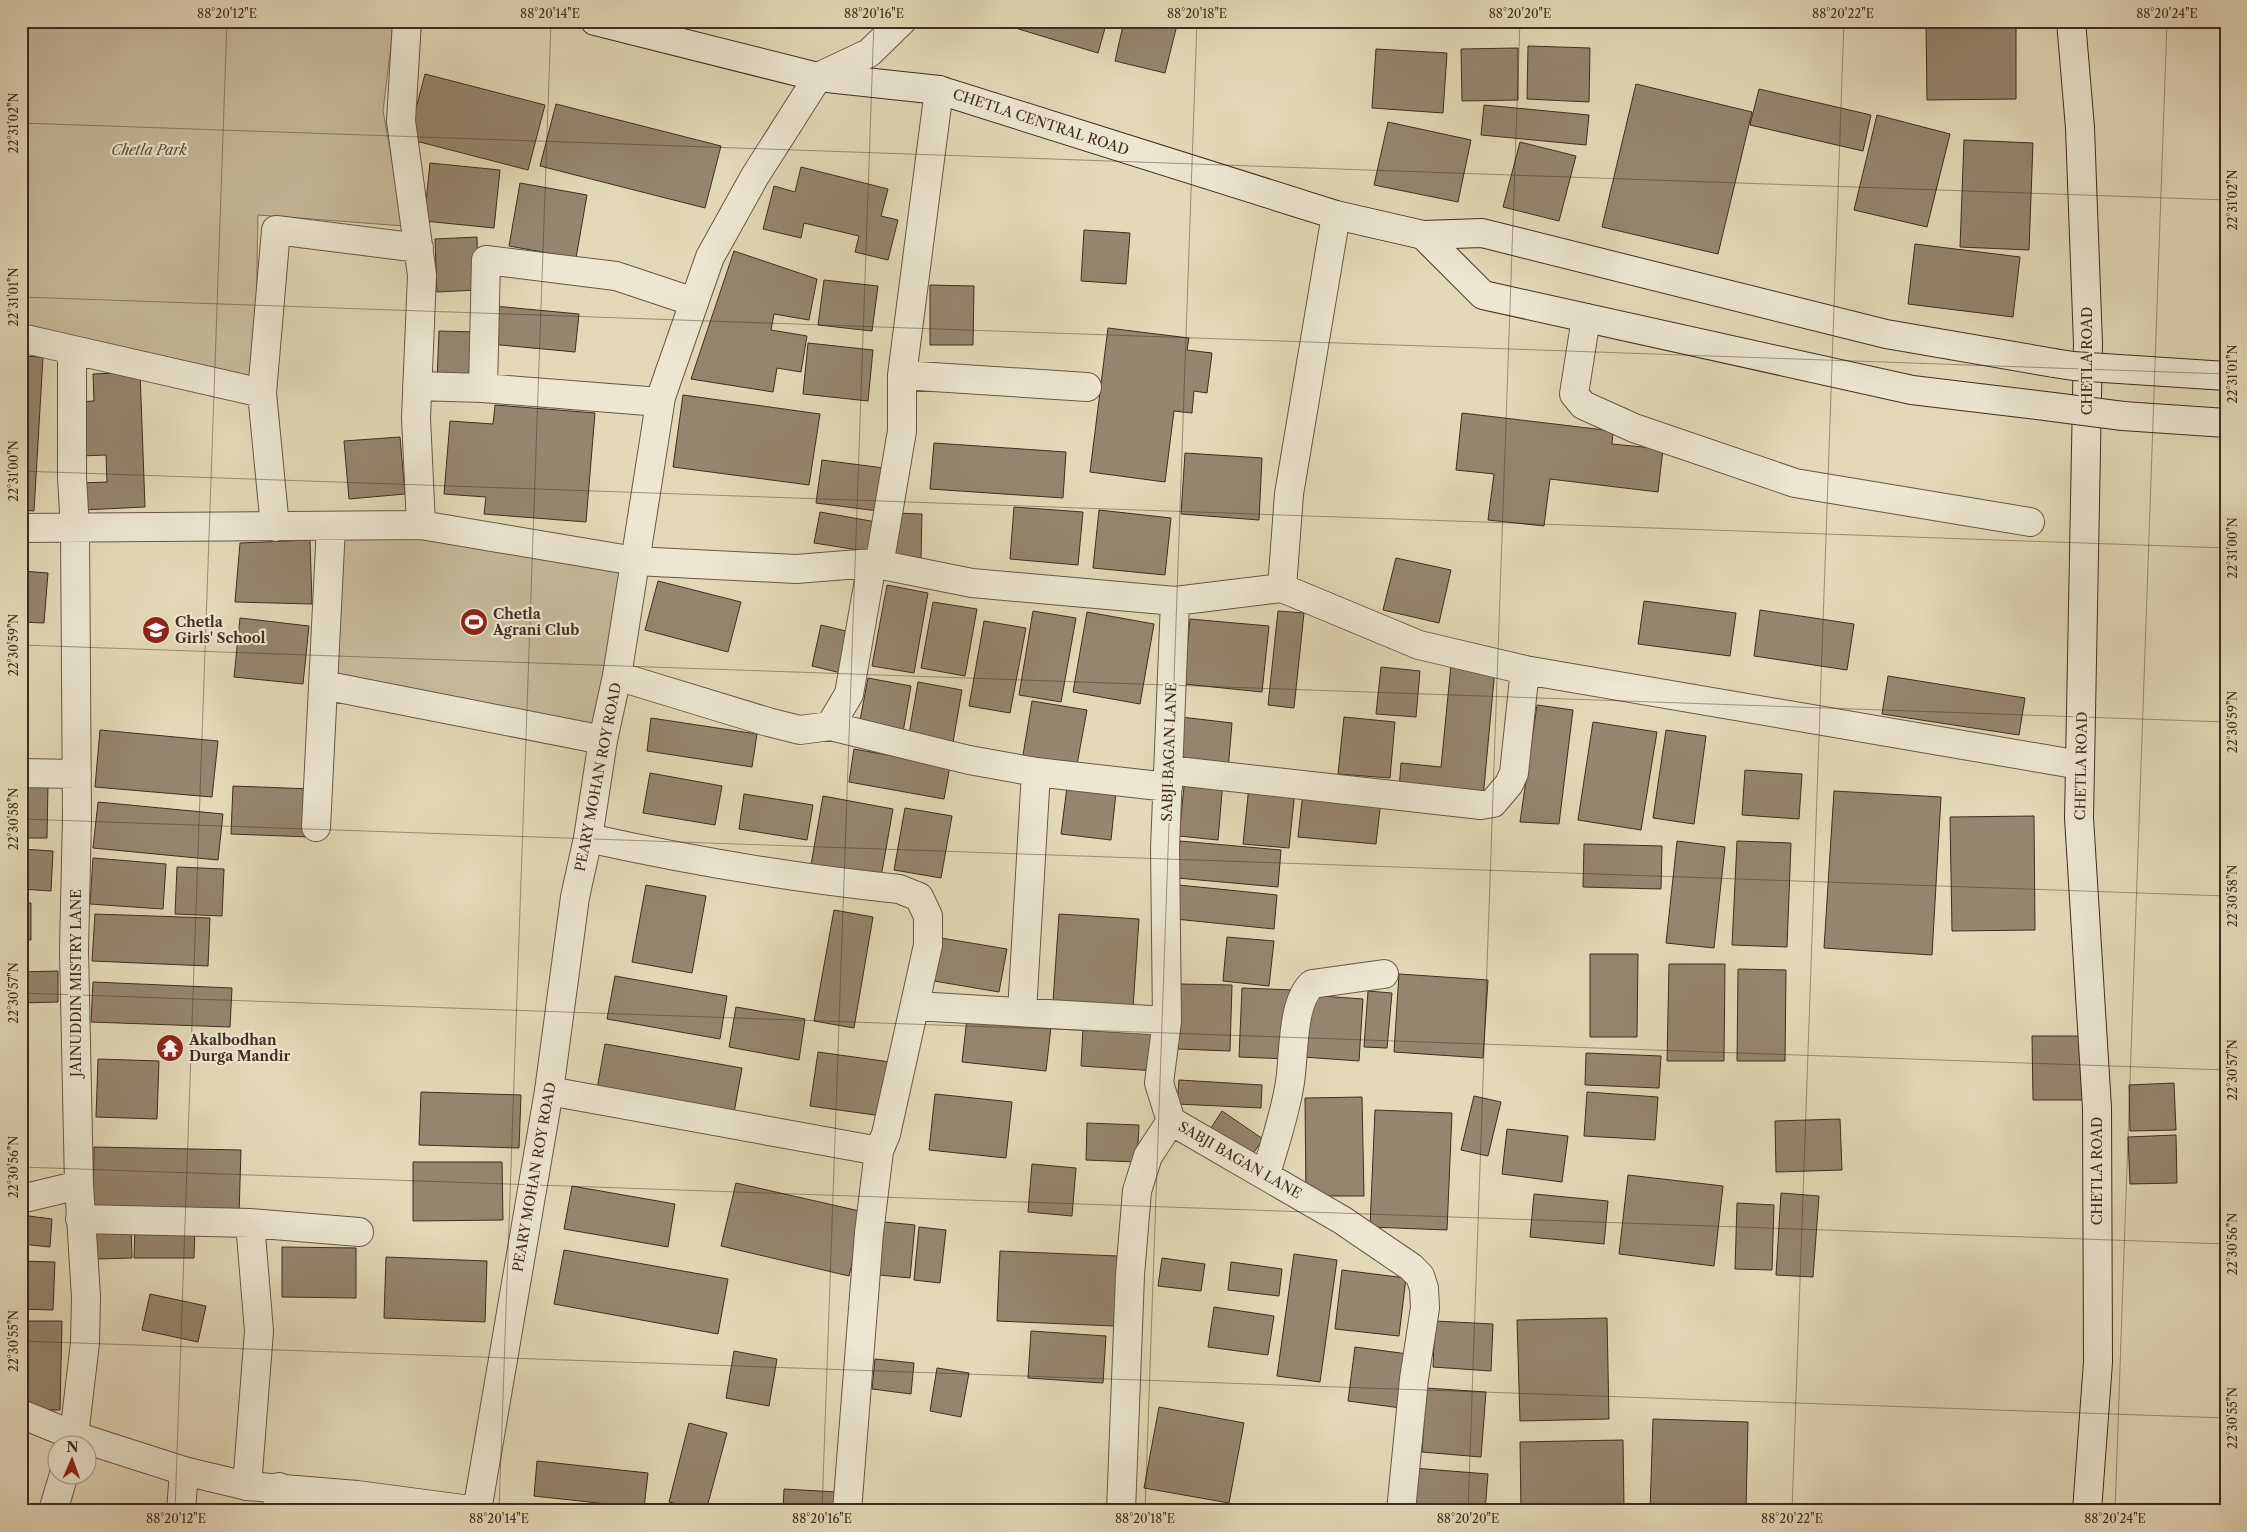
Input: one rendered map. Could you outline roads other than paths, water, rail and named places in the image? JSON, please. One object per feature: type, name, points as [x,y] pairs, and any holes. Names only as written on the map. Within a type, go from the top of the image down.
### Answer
[{"type":"street","points":[[407,21],[401,121],[422,275],[416,418],[421,525]]},
{"type":"street","name":"CHETLA CENTRAL ROAD","points":[[596,21],[818,77],[939,90],[1336,216],[1423,235],[1482,233],[1886,334],[2073,366],[2226,376]]},
{"type":"street","points":[[818,77],[869,53],[902,21]]},
{"type":"street","name":"CHETLA ROAD","points":[[2071,21],[2080,128],[2088,344],[2079,818],[2097,1108],[2098,1362],[2087,1511]]},
{"type":"street","name":"PEARY MOHAN ROY ROAD","points":[[478,1511],[549,1091],[574,897],[588,838],[603,740],[617,676],[660,402],[710,257],[755,176],[818,77]]},
{"type":"street","points":[[830,726],[849,694],[902,431],[902,375],[939,90]]},
{"type":"street","points":[[1282,588],[1288,494],[1336,216]]},
{"type":"street","points":[[275,527],[262,393],[276,230],[419,248]]},
{"type":"street","points":[[1423,235],[1483,295],[1912,390],[2123,416],[2226,423]]},
{"type":"street","points":[[483,388],[486,260],[616,276],[694,302]]},
{"type":"street","points":[[1586,318],[1574,394],[1583,405],[1634,428],[1795,483],[2030,522]]},
{"type":"street","points":[[21,338],[262,393]]},
{"type":"street","name":"JAINUDDIN MISTRY LANE","points":[[72,350],[77,774],[74,950],[80,1219],[86,1297],[85,1343],[75,1434]]},
{"type":"street","points":[[902,375],[1087,386]]},
{"type":"street","points":[[417,386],[483,388],[660,402]]},
{"type":"street","points":[[21,528],[421,525],[635,561],[796,569],[876,564],[972,583],[1176,601],[1282,588],[1419,645],[1525,670],[2080,765]]},
{"type":"street","points":[[316,827],[331,526]]},
{"type":"street","name":"SABJI BAGAN LANE","points":[[1176,601],[1165,848],[1167,1021],[1159,1083],[1171,1121],[1266,1174],[1342,1220],[1411,1267],[1420,1276],[1424,1288],[1425,1308],[1414,1379],[1401,1511]]},
{"type":"street","points":[[617,676],[800,730],[830,726],[969,760],[1036,772],[1168,779],[1481,806],[1493,803],[1509,784],[1514,774],[1525,670]]},
{"type":"street","points":[[323,685],[603,740]]},
{"type":"street","points":[[1022,1012],[1036,772]]},
{"type":"street","points":[[21,774],[77,774]]},
{"type":"street","points":[[588,838],[684,859],[768,873],[900,889],[919,897],[928,916],[928,945],[916,1006],[886,1134],[879,1152],[870,1232],[847,1511]]},
{"type":"street","points":[[1266,1174],[1289,1089],[1298,1008],[1308,987],[1312,984],[1384,974]]},
{"type":"street","points":[[916,1006],[1167,1021]]},
{"type":"street","points":[[549,1091],[879,1152]]},
{"type":"street","points":[[1121,1511],[1130,1276],[1137,1191],[1148,1156],[1171,1121]]},
{"type":"street","points":[[21,1199],[79,1185]]},
{"type":"street","points":[[80,1219],[250,1223],[359,1232]]},
{"type":"street","points":[[247,1486],[259,1331],[250,1223]]},
{"type":"street","points":[[21,1414],[62,1434]]},
{"type":"street","points":[[98,1447],[184,1471],[247,1486],[278,1499],[478,1511]]},
{"type":"street","points":[[181,1511],[184,1471]]},
{"type":"street","points":[[53,1511],[61,1484]]},
{"type":"place","name":"Chetla Agrani Club","points":[[474,622]]},
{"type":"place","name":"Chetla Girls' School","points":[[156,630]]},
{"type":"place","name":"Akalbodhan Durga Mandir","points":[[170,1048]]},
{"type":"park label","name":"Chetla Park","points":[[149,150]]}]
